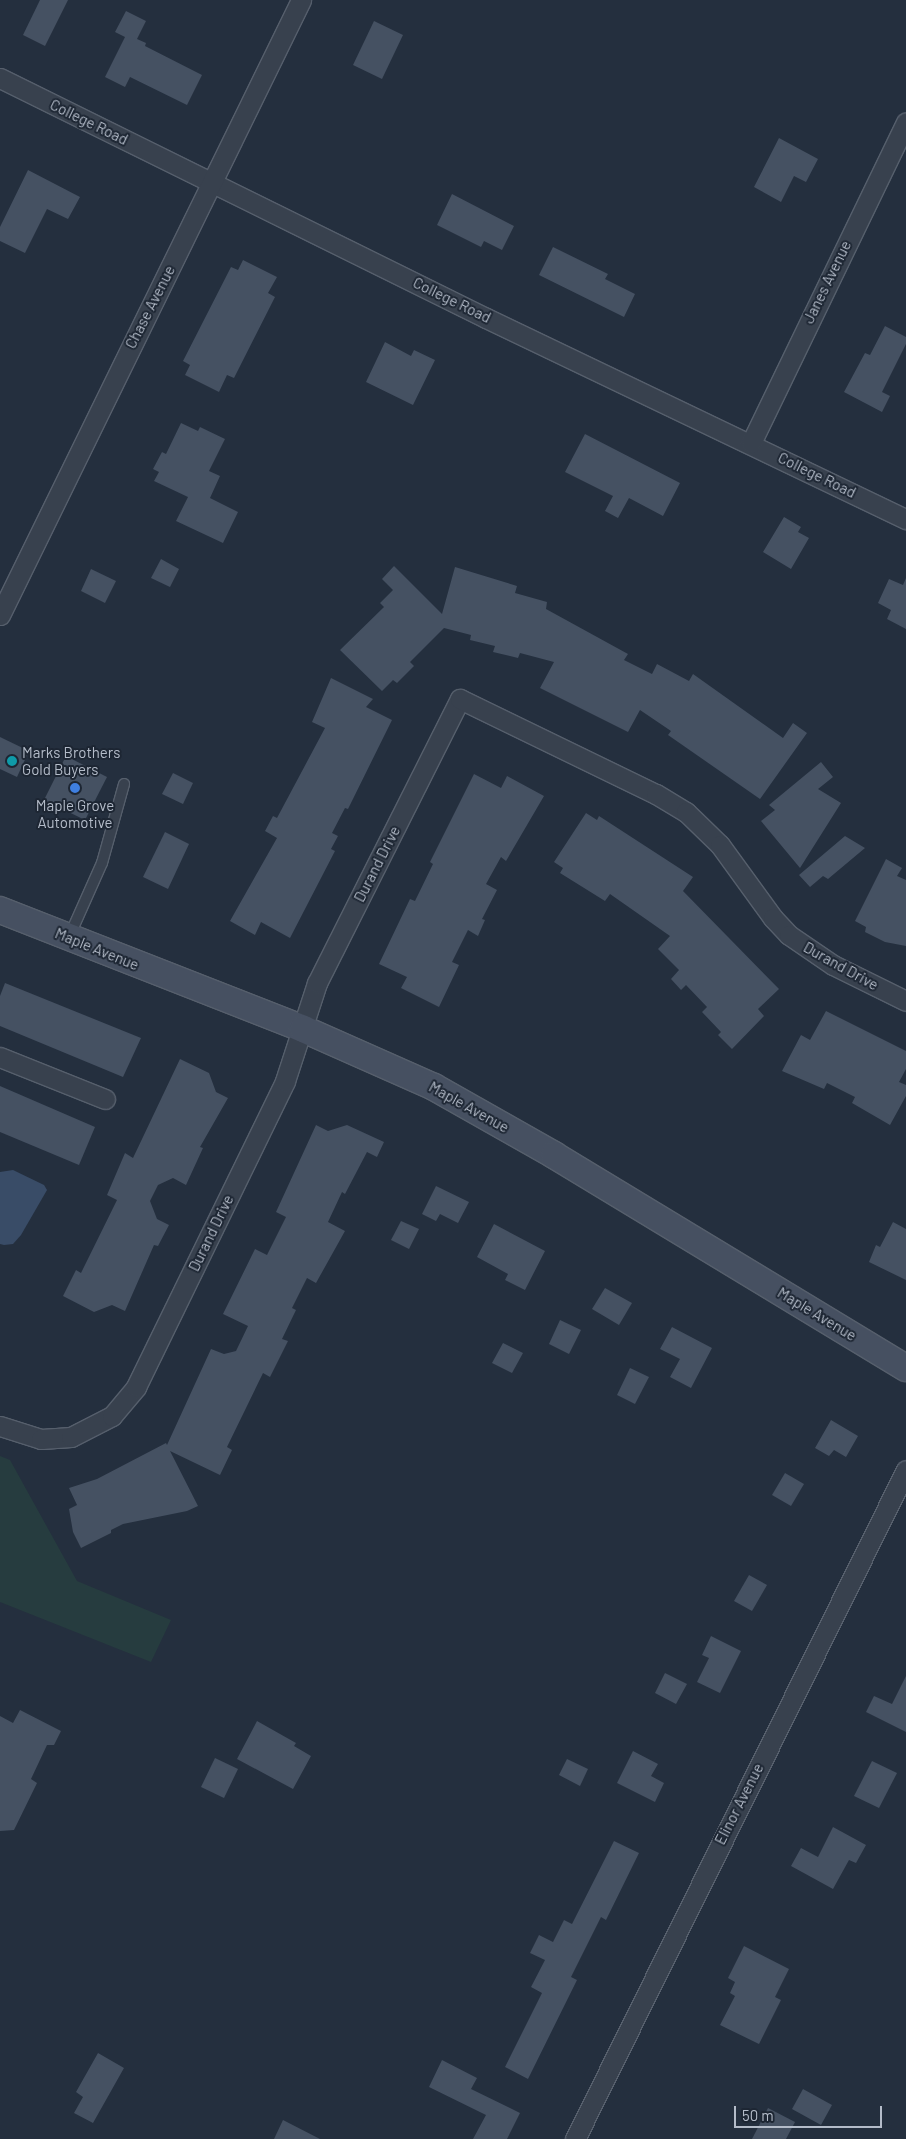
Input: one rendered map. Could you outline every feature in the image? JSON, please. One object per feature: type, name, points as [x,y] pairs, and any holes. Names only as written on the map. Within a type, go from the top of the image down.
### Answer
[{"type":"main road","name":"Maple Avenue","points":[[0,910],[397,1069],[484,1114],[906,1368]]},
{"type":"street","name":"Chase Avenue","points":[[2,605],[213,183],[301,0]]},
{"type":"street","name":"College Road","points":[[0,78],[906,519]]},
{"type":"street","name":"Janes Avenue","points":[[751,443],[906,123]]},
{"type":"street","name":"Durand Drive","points":[[0,1426],[41,1439],[71,1437],[101,1424],[125,1404],[153,1354],[285,1081],[317,983],[460,699],[656,794],[686,812],[720,845],[773,918],[789,935],[833,966],[906,1001]]},
{"type":"street","points":[[0,1057],[105,1099]]},
{"type":"street","name":"Elinor Avenue","points":[[575,2139],[906,1470]]},
{"type":"lane","points":[[69,938],[102,863],[124,784]]},
{"type":"green space","points":[[0,1456],[10,1460],[77,1581],[171,1620],[151,1662],[0,1602]]},
{"type":"water","points":[[13,1170],[44,1185],[47,1190],[21,1235],[13,1244],[4,1245],[0,1244],[0,1172]]},
{"type":"building","points":[[40,0],[68,0],[45,46],[23,35]]},
{"type":"building","points":[[126,11],[146,21],[137,39],[146,43],[145,46],[202,75],[187,105],[130,77],[125,87],[105,77],[125,37],[115,32]]},
{"type":"building","points":[[374,21],[403,35],[382,79],[353,65]]},
{"type":"building","points":[[779,138],[818,159],[806,182],[794,176],[781,202],[754,187]]},
{"type":"building","points":[[28,170],[80,197],[68,219],[47,209],[25,253],[0,241],[0,227]]},
{"type":"building","points":[[452,194],[514,226],[502,250],[484,241],[481,247],[437,225]]},
{"type":"building","points":[[553,247],[608,274],[605,279],[635,294],[624,317],[539,275]]},
{"type":"building","points":[[243,260],[277,277],[268,293],[275,297],[234,378],[227,375],[219,392],[185,375],[190,365],[183,361],[231,267],[238,270]]},
{"type":"building","points":[[885,326],[906,337],[906,344],[882,392],[890,396],[882,412],[844,392],[865,353],[870,355]]},
{"type":"building","points":[[385,342],[411,356],[414,350],[435,360],[413,405],[366,382]]},
{"type":"building","points":[[181,423],[198,431],[200,427],[225,439],[209,471],[220,476],[210,498],[238,512],[223,543],[176,521],[188,497],[154,481],[159,472],[153,469],[162,452],[166,454]]},
{"type":"building","points":[[585,434],[680,483],[663,516],[629,498],[618,518],[605,511],[613,496],[565,472]]},
{"type":"building","points":[[784,517],[801,527],[798,532],[809,538],[791,569],[763,552]]},
{"type":"building","points":[[161,559],[179,569],[170,587],[151,578]]},
{"type":"building","points":[[394,566],[442,614],[455,567],[517,586],[515,593],[547,602],[546,609],[628,654],[624,660],[652,674],[657,664],[689,681],[693,674],[783,738],[793,723],[807,733],[760,799],[668,735],[671,731],[640,710],[628,732],[540,688],[554,662],[520,653],[518,658],[493,652],[495,646],[470,640],[471,635],[444,628],[410,662],[414,666],[397,683],[393,680],[382,691],[340,650],[384,607],[380,603],[393,590],[382,579]]},
{"type":"building","points":[[91,569],[116,581],[105,603],[81,591]]},
{"type":"building","points":[[906,578],[906,629],[887,619],[891,610],[878,603],[889,579],[903,585]]},
{"type":"building","points":[[331,678],[373,699],[366,707],[392,720],[348,809],[345,808],[332,833],[338,836],[331,849],[335,851],[290,938],[261,922],[255,935],[230,921],[277,838],[265,831],[273,816],[277,818],[325,728],[312,722]]},
{"type":"building","name":"Marks Brothers Gold Buyers","points":[[0,737],[29,751],[17,777],[0,769]]},
{"type":"building","name":"Maple Grove Automotive","points":[[66,756],[107,777],[85,820],[44,800]]},
{"type":"building","points":[[821,762],[833,777],[818,789],[841,803],[800,868],[761,821],[775,810],[769,805]]},
{"type":"building","points":[[173,773],[193,783],[183,804],[162,794]]},
{"type":"building","points":[[474,774],[501,788],[507,776],[544,796],[506,861],[501,857],[486,884],[497,890],[482,919],[485,920],[478,936],[468,930],[452,962],[459,965],[439,1007],[401,988],[407,977],[379,964],[410,899],[415,901],[433,864],[430,862]]},
{"type":"building","points":[[586,813],[597,820],[599,816],[693,877],[683,891],[779,989],[758,1009],[764,1016],[732,1049],[718,1035],[721,1032],[702,1012],[707,1007],[686,985],[681,990],[671,979],[679,970],[658,949],[670,936],[610,894],[605,901],[560,873],[563,868],[554,862]]},
{"type":"building","points":[[165,832],[189,844],[168,889],[143,877]]},
{"type":"building","points":[[845,836],[865,848],[828,879],[823,876],[810,887],[799,875]]},
{"type":"building","points":[[886,859],[902,868],[897,876],[906,880],[906,946],[885,942],[865,932],[866,927],[855,921]]},
{"type":"building","points":[[5,983],[141,1038],[123,1077],[0,1026],[0,996]]},
{"type":"building","points":[[826,1011],[906,1051],[906,1069],[899,1082],[906,1085],[906,1096],[890,1125],[852,1103],[855,1097],[827,1083],[824,1089],[782,1071],[801,1035],[810,1040]]},
{"type":"building","points":[[180,1059],[209,1073],[216,1092],[228,1098],[200,1147],[203,1148],[186,1185],[173,1178],[158,1185],[150,1201],[157,1219],[169,1225],[158,1246],[154,1245],[125,1311],[112,1305],[94,1312],[63,1296],[76,1270],[81,1273],[117,1200],[107,1195],[125,1153],[133,1158]]},
{"type":"building","points":[[0,1086],[95,1127],[79,1165],[0,1132]]},
{"type":"building","points":[[316,1125],[328,1131],[347,1125],[384,1142],[377,1157],[367,1152],[345,1194],[342,1192],[328,1222],[345,1231],[316,1283],[307,1278],[292,1308],[296,1310],[282,1339],[288,1341],[270,1377],[263,1373],[227,1447],[232,1450],[220,1475],[170,1451],[198,1506],[187,1511],[123,1524],[111,1530],[111,1533],[81,1548],[73,1532],[69,1509],[77,1505],[69,1488],[97,1479],[166,1443],[167,1445],[211,1349],[224,1354],[236,1351],[248,1326],[223,1314],[255,1249],[267,1255],[286,1217],[276,1212]]},
{"type":"building","points":[[436,1186],[469,1202],[458,1223],[440,1214],[436,1221],[422,1214]]},
{"type":"building","points":[[401,1221],[419,1229],[409,1249],[391,1240]]},
{"type":"building","points":[[893,1222],[906,1229],[906,1280],[869,1262],[876,1245],[880,1247]]},
{"type":"building","points":[[494,1224],[545,1251],[525,1290],[505,1280],[508,1274],[477,1257]]},
{"type":"building","points":[[605,1288],[632,1303],[619,1325],[592,1309]]},
{"type":"building","points":[[560,1320],[581,1330],[569,1354],[549,1344]]},
{"type":"building","points":[[672,1327],[712,1348],[691,1388],[670,1377],[680,1359],[660,1349]]},
{"type":"building","points":[[503,1343],[523,1353],[512,1373],[492,1363]]},
{"type":"building","points":[[630,1368],[649,1377],[635,1404],[617,1395]]},
{"type":"building","points":[[831,1420],[858,1436],[846,1457],[834,1450],[829,1456],[815,1448]]},
{"type":"building","points":[[785,1473],[804,1484],[791,1506],[772,1495]]},
{"type":"building","points":[[749,1575],[767,1585],[752,1611],[734,1601]]},
{"type":"building","points":[[711,1636],[741,1651],[720,1693],[697,1682],[709,1658],[702,1655]]},
{"type":"building","points":[[665,1673],[687,1684],[676,1704],[655,1693]]},
{"type":"building","points":[[906,1676],[906,1732],[866,1712],[874,1696],[892,1704]]},
{"type":"building","points":[[20,1710],[61,1731],[54,1745],[47,1745],[31,1779],[37,1783],[14,1830],[0,1831],[0,1716],[13,1723]]},
{"type":"building","points":[[257,1721],[296,1743],[294,1746],[311,1756],[293,1789],[237,1759]]},
{"type":"building","points":[[633,1751],[658,1764],[651,1776],[664,1783],[655,1802],[617,1783]]},
{"type":"building","points":[[215,1758],[238,1769],[224,1798],[201,1787]]},
{"type":"building","points":[[567,1759],[588,1769],[580,1786],[559,1775]]},
{"type":"building","points":[[872,1761],[897,1773],[879,1808],[854,1796]]},
{"type":"building","points":[[833,1827],[866,1845],[856,1863],[849,1860],[833,1889],[791,1866],[801,1848],[818,1857]]},
{"type":"building","points":[[614,1841],[639,1853],[606,1920],[601,1917],[571,1977],[577,1980],[528,2079],[505,2067],[542,1993],[531,1987],[545,1960],[530,1953],[539,1935],[553,1942],[564,1920],[572,1924]]},
{"type":"building","points":[[744,1946],[789,1969],[775,1997],[781,2000],[759,2044],[720,2025],[735,1996],[730,1993],[735,1982],[728,1978]]},
{"type":"building","points":[[98,2053],[124,2068],[93,2123],[74,2113],[83,2097],[76,2092]]},
{"type":"building","points":[[442,2060],[477,2078],[471,2089],[520,2113],[507,2139],[473,2139],[486,2115],[429,2087]]},
{"type":"building","points":[[803,2089],[832,2105],[821,2125],[792,2109]]},
{"type":"building","points":[[768,2108],[795,2122],[786,2139],[752,2139]]},
{"type":"building","points":[[283,2120],[320,2139],[274,2139]]},
{"type":"place","name":"Marks Brothers Gold Buyers","points":[[12,761]]},
{"type":"place","name":"Maple Grove Automotive","points":[[75,788]]}]
